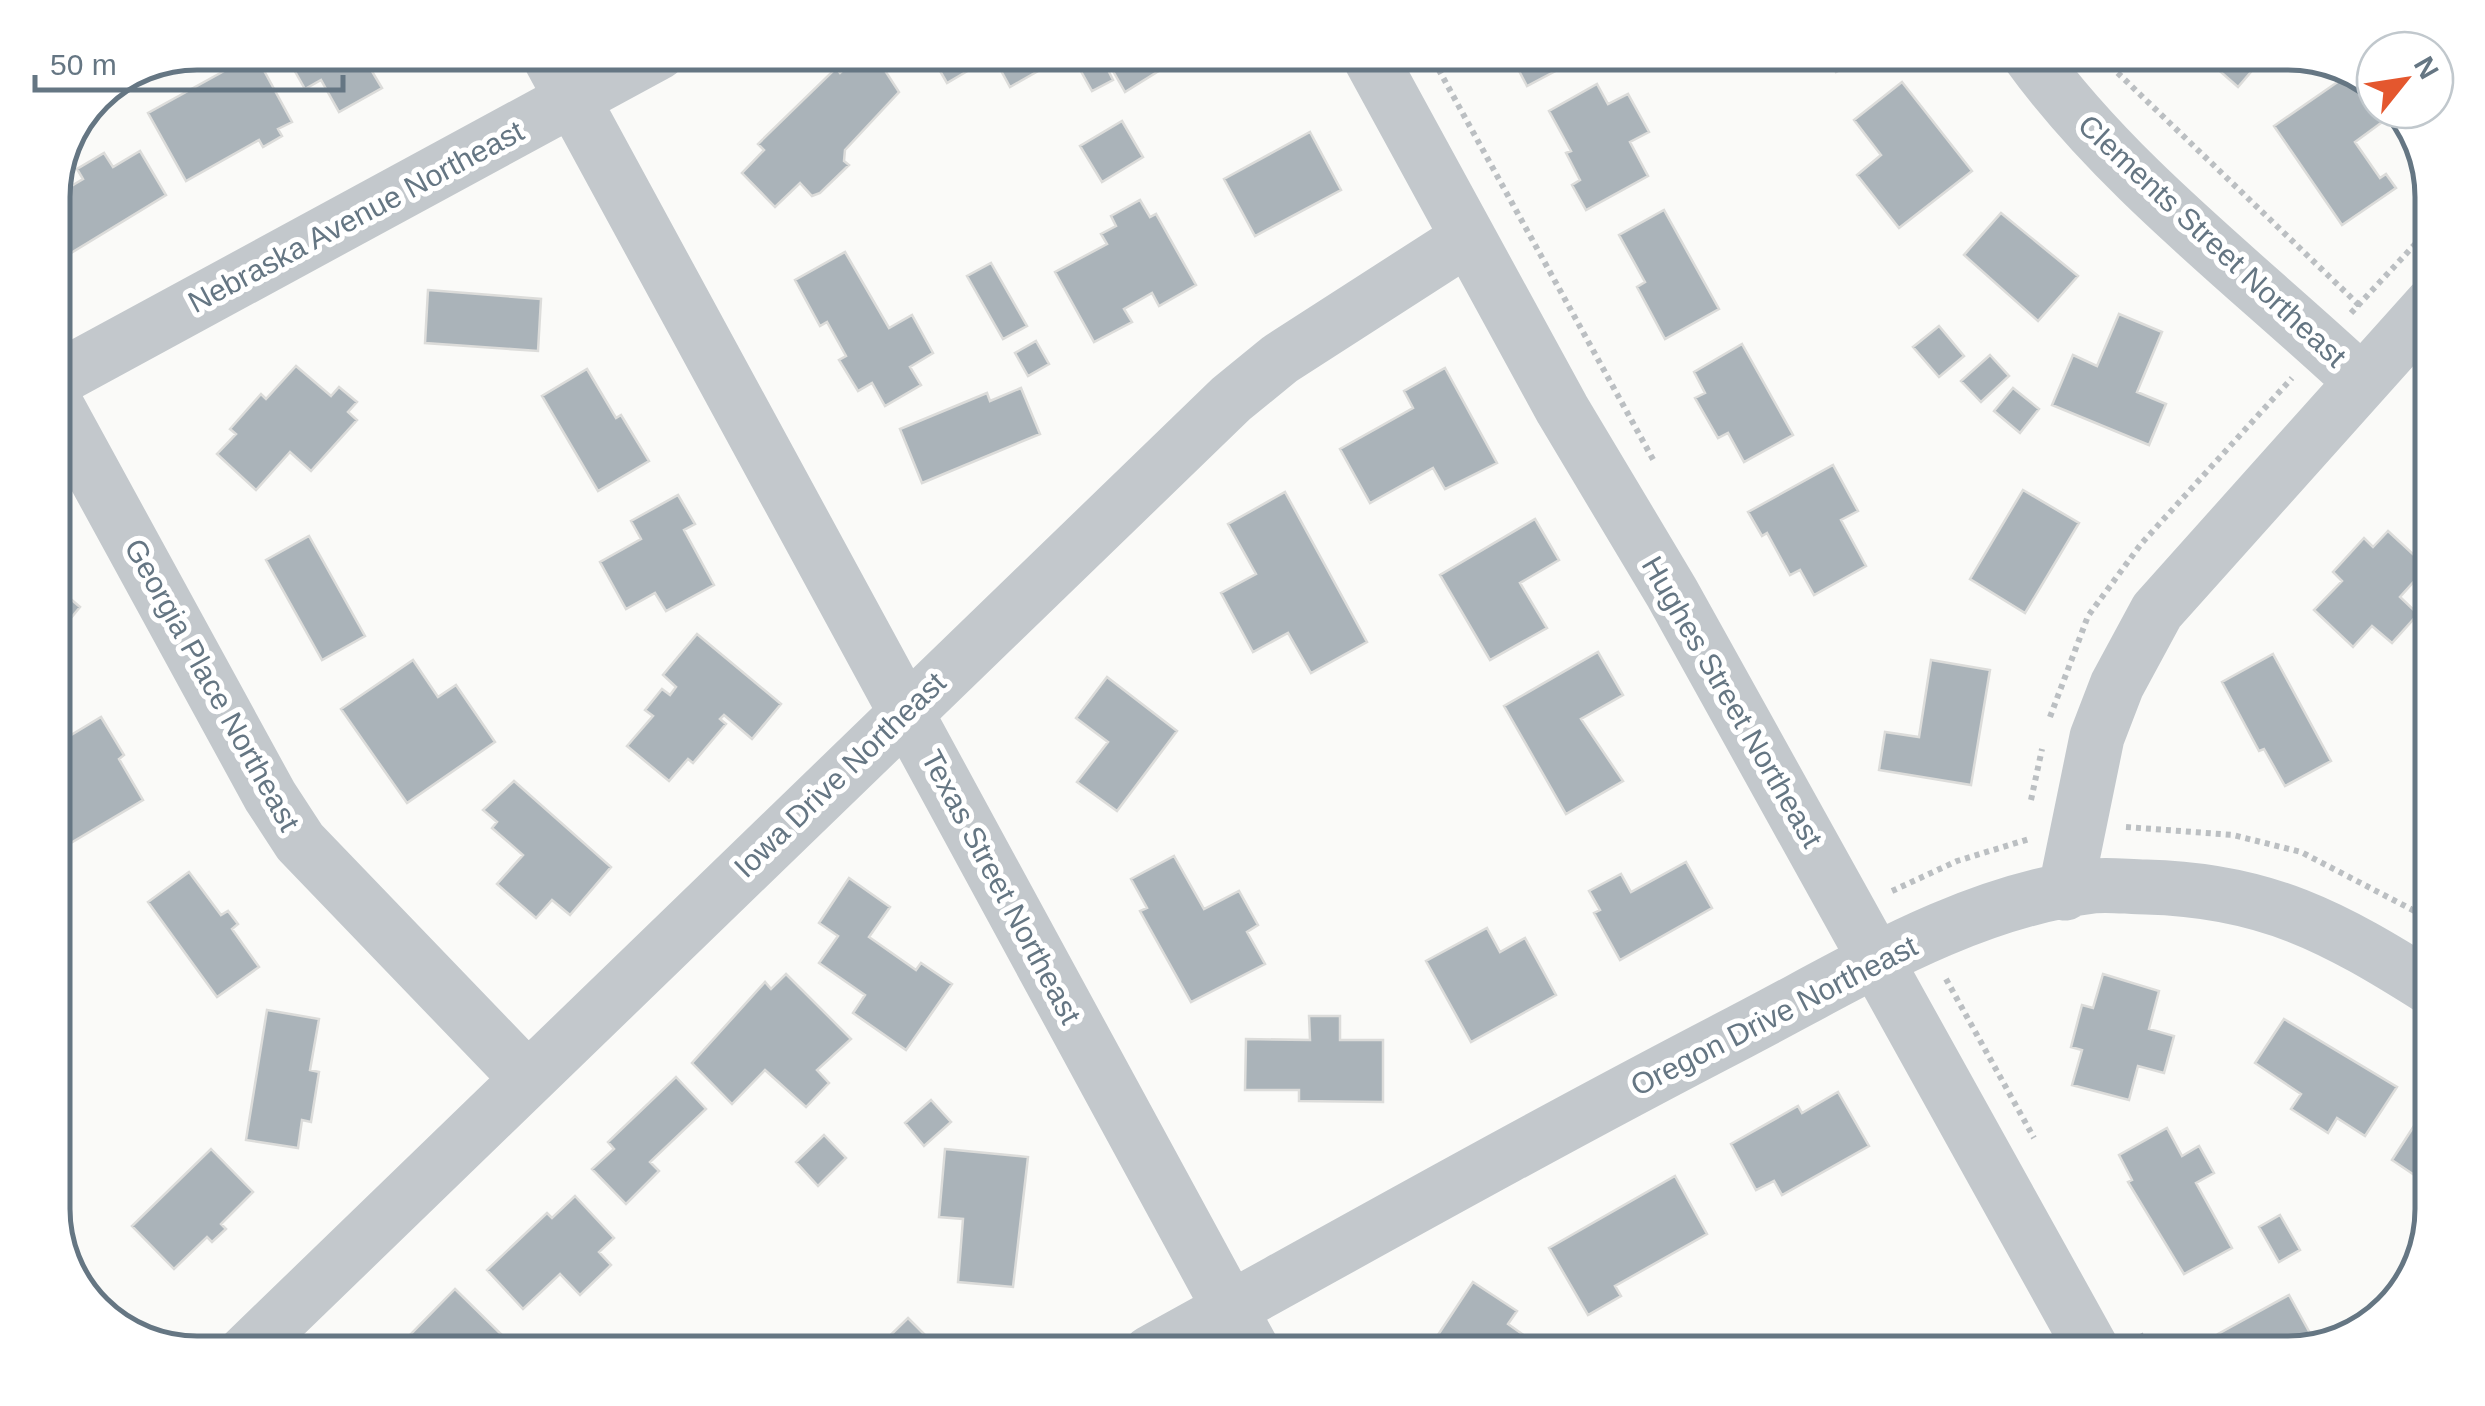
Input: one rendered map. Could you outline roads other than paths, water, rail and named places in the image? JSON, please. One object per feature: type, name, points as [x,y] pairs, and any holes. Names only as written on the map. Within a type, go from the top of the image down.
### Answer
[{"type":"street","name":"Texas Street Northeast","points":[[556,70],[1242,1331]]},
{"type":"street","name":"Nebraska Avenue Northeast","points":[[70,373],[626,70]]},
{"type":"street","name":"Hughes Street Northeast","points":[[1377,70],[1878,960],[2084,1336]]},
{"type":"street","name":"Clements Street Northeast","points":[[2040,70],[2062,101],[2128,167],[2362,381]]},
{"type":"street","name":"Iowa Drive Northeast","points":[[264,1336],[1231,399],[1280,359],[1468,238]]},
{"type":"street","points":[[2065,893],[2097,737],[2117,685],[2157,610],[2415,322]]},
{"type":"street","name":"Georgia Place Northeast","points":[[70,430],[270,796],[300,842],[527,1078]]},
{"type":"street","name":"Oregon Drive Northeast","points":[[1242,1331],[1878,960],[1968,916],[2094,886],[2188,888],[2243,897],[2305,917],[2344,934],[2415,978]]}]
